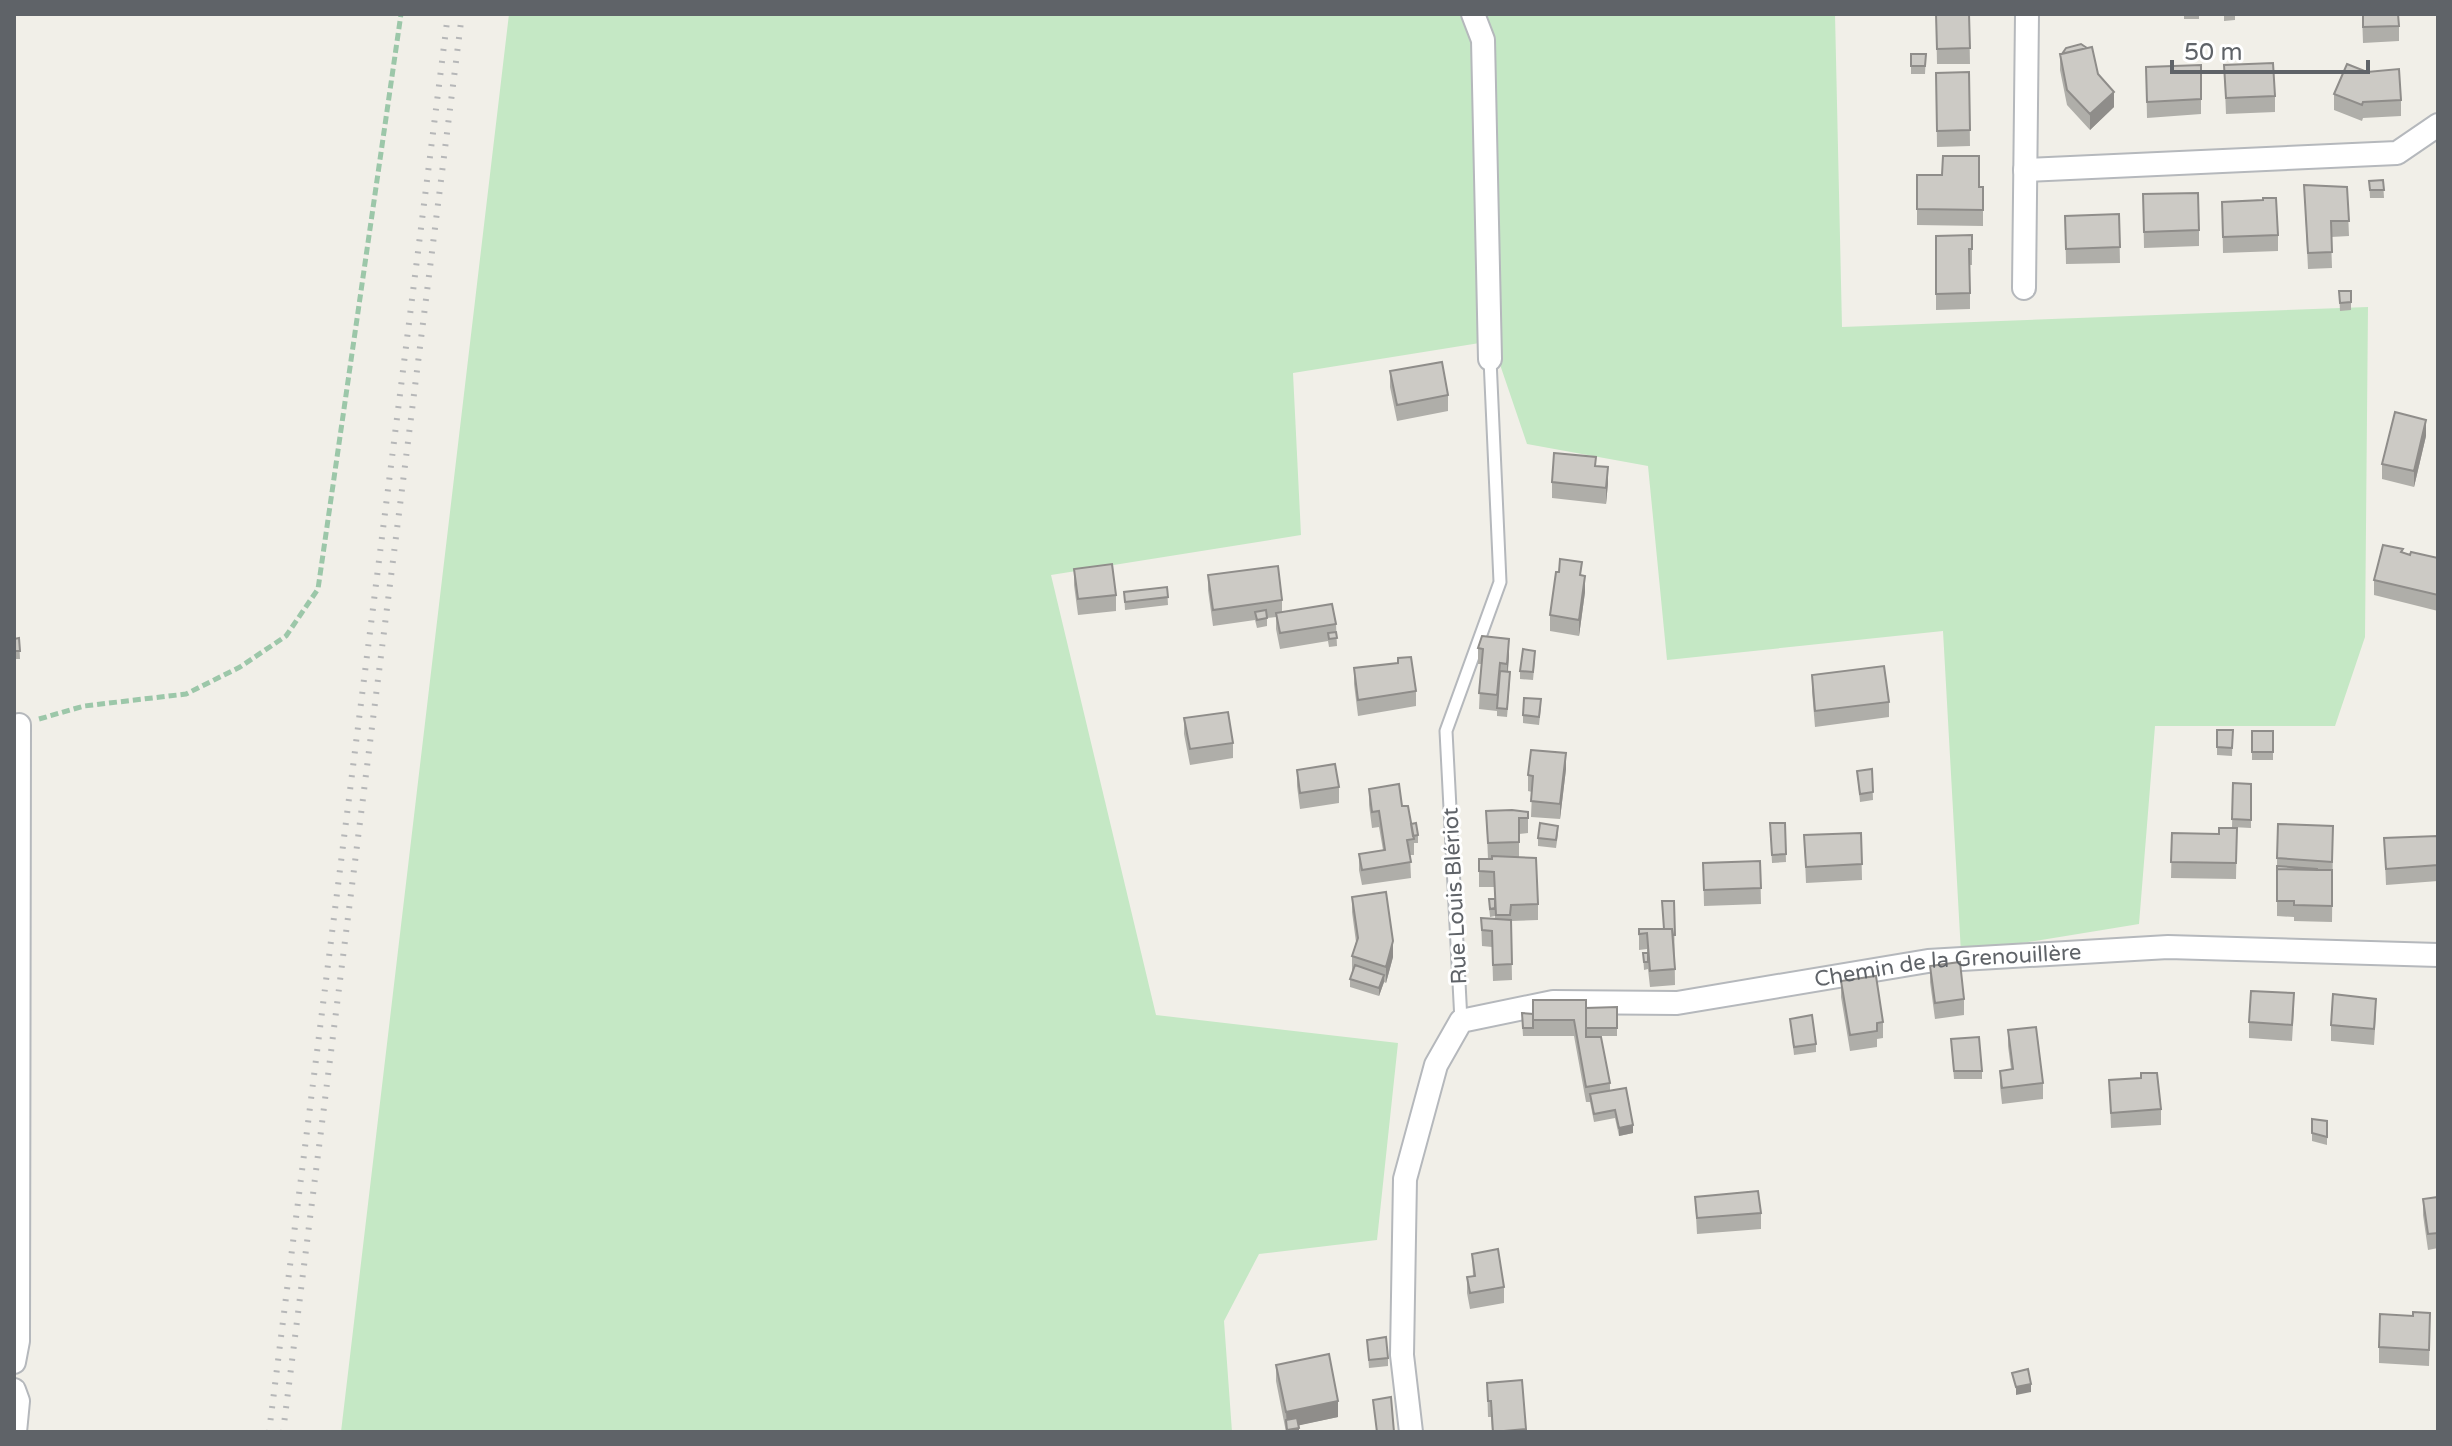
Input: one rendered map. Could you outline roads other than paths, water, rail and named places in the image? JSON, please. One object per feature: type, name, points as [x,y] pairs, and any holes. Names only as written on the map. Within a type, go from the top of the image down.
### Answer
[{"type":"street","points":[[1473,14],[1483,40],[1490,359]]},
{"type":"street","points":[[2024,288],[2027,14]]},
{"type":"street","points":[[2025,170],[2397,153],[2438,125]]},
{"type":"street","points":[[14,1362],[18,1341],[19,725]]},
{"type":"street","name":"Chemin de la Grenouillère","points":[[1461,1021],[1553,1002],[1677,1003],[1928,961],[2168,947],[2438,955]]},
{"type":"street","points":[[1411,1432],[1402,1355],[1405,1179],[1436,1065],[1461,1021]]},
{"type":"street","points":[[14,1390],[18,1401],[15,1432]]},
{"type":"lane","name":"Rue Louis Blériot","points":[[1461,1021],[1446,731],[1500,582],[1490,359]]},
{"type":"railway","points":[[269,1432],[448,14]]},
{"type":"railway","points":[[283,1432],[462,14]]}]
